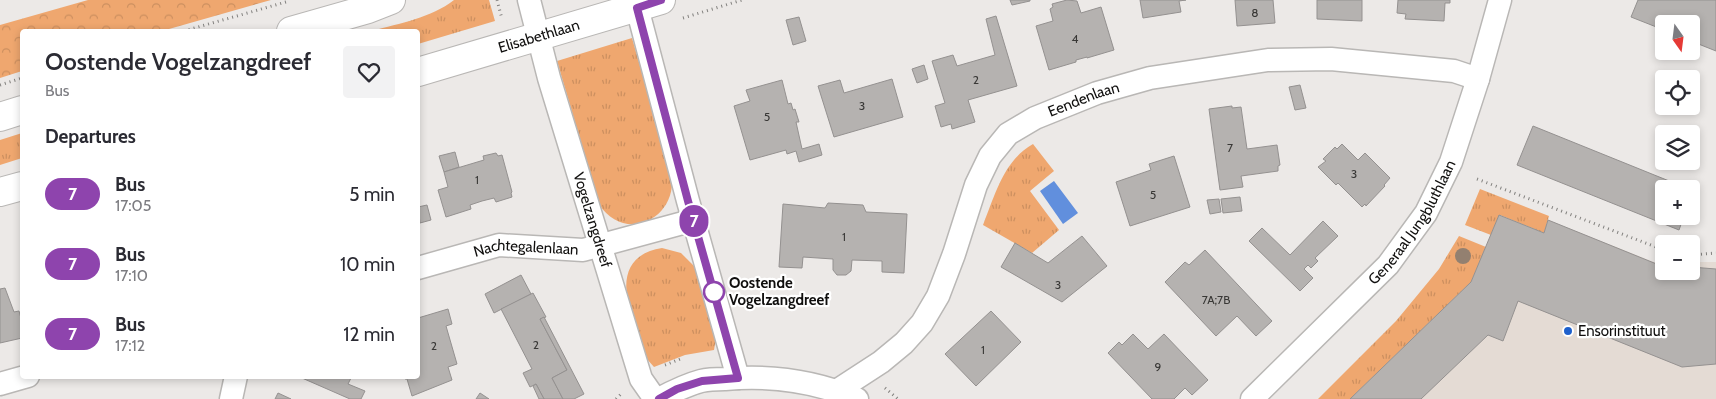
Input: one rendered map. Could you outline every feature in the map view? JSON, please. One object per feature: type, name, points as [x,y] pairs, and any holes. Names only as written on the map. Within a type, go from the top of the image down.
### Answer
[{"type":"main road","points":[[299,29],[368,9],[391,0]]},
{"type":"main road","name":"Elisabethlaan","points":[[420,71],[539,36],[652,7]]},
{"type":"main road","points":[[0,116],[20,111]]},
{"type":"main road","points":[[0,192],[20,187]]},
{"type":"street","name":"Vogelzangdreef","points":[[529,0],[549,78],[640,379],[655,399]]},
{"type":"street","name":"Generaal Jungbluthlaan","points":[[1252,399],[1388,265],[1426,213],[1451,162],[1478,78],[1500,0]]},
{"type":"street","points":[[652,7],[642,32],[738,378]]},
{"type":"street","name":"Eendenlaan","points":[[847,395],[904,343],[922,323],[938,296],[954,254],[976,185],[990,156],[1008,134],[1035,118],[1097,93],[1150,78],[1268,60],[1331,59],[1454,71],[1478,78]]},
{"type":"street","name":"Nachtegalenlaan","points":[[420,267],[499,245],[583,250],[694,220]]},
{"type":"street","points":[[659,399],[677,389],[702,381],[761,377],[794,381],[847,395]]},
{"type":"street","points":[[0,384],[20,378]]},
{"type":"street","points":[[231,399],[235,379]]},
{"type":"path","points":[[191,29],[292,0]]},
{"type":"path","points":[[652,7],[742,0]]},
{"type":"path","points":[[0,85],[20,79]]},
{"type":"path","points":[[1477,179],[1655,247]]},
{"type":"path","points":[[1700,254],[1716,253]]},
{"type":"path","points":[[616,399],[622,392]]},
{"type":"shaded area","name":"Ensorinstituut","points":[[1499,215],[1543,232],[1548,220],[1655,262],[1655,280],[1700,280],[1700,262],[1716,262],[1716,399],[1350,399],[1471,282]]},
{"type":"green space","points":[[88,0],[271,0],[169,29],[20,29],[20,72],[0,78],[0,25]]},
{"type":"green space","points":[[454,0],[489,0],[495,21],[420,43],[420,29],[379,29],[425,16]]},
{"type":"green space","points":[[632,38],[672,176],[671,192],[666,205],[657,215],[646,222],[634,224],[621,222],[609,216],[599,204],[557,61]]},
{"type":"green space","points":[[20,134],[20,159],[0,165],[0,140]]},
{"type":"green space","points":[[1033,144],[1054,171],[1030,191],[1059,230],[1032,253],[983,225],[996,190],[1008,169],[1023,151]]},
{"type":"green space","points":[[1480,189],[1549,216],[1544,233],[1500,215],[1491,235],[1465,225]]},
{"type":"green space","points":[[1459,236],[1486,247],[1471,282],[1350,399],[1318,399],[1396,321],[1439,269]]},
{"type":"green space","points":[[662,248],[681,253],[695,267],[716,338],[714,350],[685,355],[654,367],[646,358],[627,296],[626,286],[629,270],[633,263],[645,253]]},
{"type":"water","points":[[1054,181],[1078,213],[1063,224],[1040,191]]},
{"type":"building","points":[[1010,0],[1030,0],[1030,1],[1012,5]]},
{"type":"building","points":[[1067,0],[1077,1],[1081,13],[1101,7],[1114,50],[1076,60],[1076,62],[1049,70],[1036,26],[1053,21],[1050,9],[1053,7],[1052,4]]},
{"type":"building","points":[[1140,0],[1186,0],[1179,1],[1181,12],[1143,18]]},
{"type":"building","points":[[1235,0],[1273,0],[1275,23],[1237,26]]},
{"type":"building","points":[[1317,0],[1362,0],[1362,21],[1317,19]]},
{"type":"building","points":[[1398,0],[1450,0],[1450,3],[1445,3],[1444,21],[1405,19],[1406,14],[1397,13]]},
{"type":"building","points":[[1638,0],[1716,0],[1716,51],[1700,45],[1700,15],[1655,15],[1655,26],[1631,17]]},
{"type":"building","points":[[996,16],[1017,86],[968,100],[975,122],[952,129],[951,124],[941,127],[935,106],[945,103],[932,61],[953,55],[957,66],[995,55],[986,19]]},
{"type":"building","points":[[799,17],[806,41],[793,45],[786,20]]},
{"type":"building","points":[[924,65],[928,79],[917,83],[912,69]]},
{"type":"building","points":[[892,79],[903,117],[834,137],[818,86],[840,80],[844,93]]},
{"type":"building","points":[[782,80],[788,104],[791,103],[793,110],[795,109],[799,122],[796,122],[802,149],[819,144],[822,155],[799,162],[796,151],[787,154],[786,150],[750,160],[734,106],[750,101],[746,90]]},
{"type":"building","points":[[1300,85],[1306,108],[1295,110],[1289,87]]},
{"type":"building","points":[[1232,106],[1232,108],[1241,107],[1247,149],[1277,145],[1280,165],[1278,166],[1278,171],[1241,176],[1243,187],[1220,190],[1209,109]]},
{"type":"building","points":[[1533,126],[1667,180],[1655,180],[1655,220],[1517,165]]},
{"type":"building","points":[[1342,144],[1358,160],[1365,153],[1390,178],[1366,206],[1365,204],[1362,207],[1338,183],[1336,185],[1318,167],[1326,161],[1323,159],[1335,147],[1337,149]]},
{"type":"building","points":[[455,152],[459,167],[444,172],[439,156]]},
{"type":"building","points":[[496,153],[498,156],[502,155],[512,197],[496,202],[494,198],[482,201],[470,205],[471,209],[446,217],[438,190],[448,187],[444,172],[484,160],[483,156]]},
{"type":"building","points":[[1174,156],[1190,207],[1130,226],[1116,182],[1151,170],[1149,164]]},
{"type":"building","points":[[1240,197],[1242,211],[1223,213],[1221,199]]},
{"type":"building","points":[[1219,199],[1221,212],[1210,214],[1207,200]]},
{"type":"building","points":[[828,203],[863,205],[866,212],[907,214],[904,273],[882,272],[882,261],[852,260],[851,271],[846,275],[837,275],[833,270],[833,259],[803,257],[802,268],[779,267],[783,204],[825,208]]},
{"type":"building","points":[[427,205],[431,220],[420,223],[420,207]]},
{"type":"building","name":"Ensorinstituut","points":[[1499,215],[1544,233],[1548,220],[1655,263],[1655,280],[1700,280],[1700,268],[1716,269],[1716,364],[1682,367],[1518,301],[1503,341],[1488,335],[1421,399],[1350,399],[1471,282]]},
{"type":"building","points":[[1323,221],[1338,236],[1315,258],[1318,261],[1311,268],[1308,265],[1304,269],[1313,278],[1300,291],[1249,241],[1262,228],[1290,255]]},
{"type":"building","points":[[1667,225],[1681,225],[1679,230]]},
{"type":"building","points":[[1082,236],[1107,266],[1062,302],[1001,267],[1015,243],[1048,263]]},
{"type":"building","points":[[1205,250],[1272,321],[1256,336],[1237,316],[1216,336],[1165,282],[1185,262],[1189,265]]},
{"type":"building","points":[[521,275],[531,294],[494,313],[485,294]]},
{"type":"building","points":[[5,288],[14,312],[19,311],[20,338],[0,343],[0,289]]},
{"type":"building","points":[[533,293],[546,317],[540,319],[567,370],[552,378],[563,399],[544,399],[536,384],[530,387],[523,373],[532,369],[501,309]]},
{"type":"building","points":[[448,309],[452,324],[446,326],[457,364],[448,367],[452,380],[412,396],[407,379],[420,379],[420,317]]},
{"type":"building","points":[[991,311],[1021,342],[976,386],[945,354]]},
{"type":"building","points":[[544,317],[584,394],[574,399],[563,399],[552,378],[567,370],[540,319]]},
{"type":"building","points":[[1133,334],[1148,349],[1164,334],[1208,380],[1192,395],[1185,388],[1174,399],[1152,399],[1108,353],[1119,342],[1122,345]]},
{"type":"building","points":[[304,379],[350,379],[348,384],[365,391],[361,399],[350,399]]},
{"type":"building","points":[[536,384],[544,399],[539,399],[533,386]]},
{"type":"building","points":[[278,393],[291,399],[275,399]]},
{"type":"building","points":[[480,393],[489,399],[476,399]]},
{"type":"bus line","name":"7","points":[[659,399],[677,389],[702,381],[738,378],[688,201],[637,8],[661,0]]},
{"type":"place","name":"Oostende Vogelzangdreef","points":[[714,292]]},
{"type":"place","name":"Ensorinstituut","points":[[1568,331]]}]
